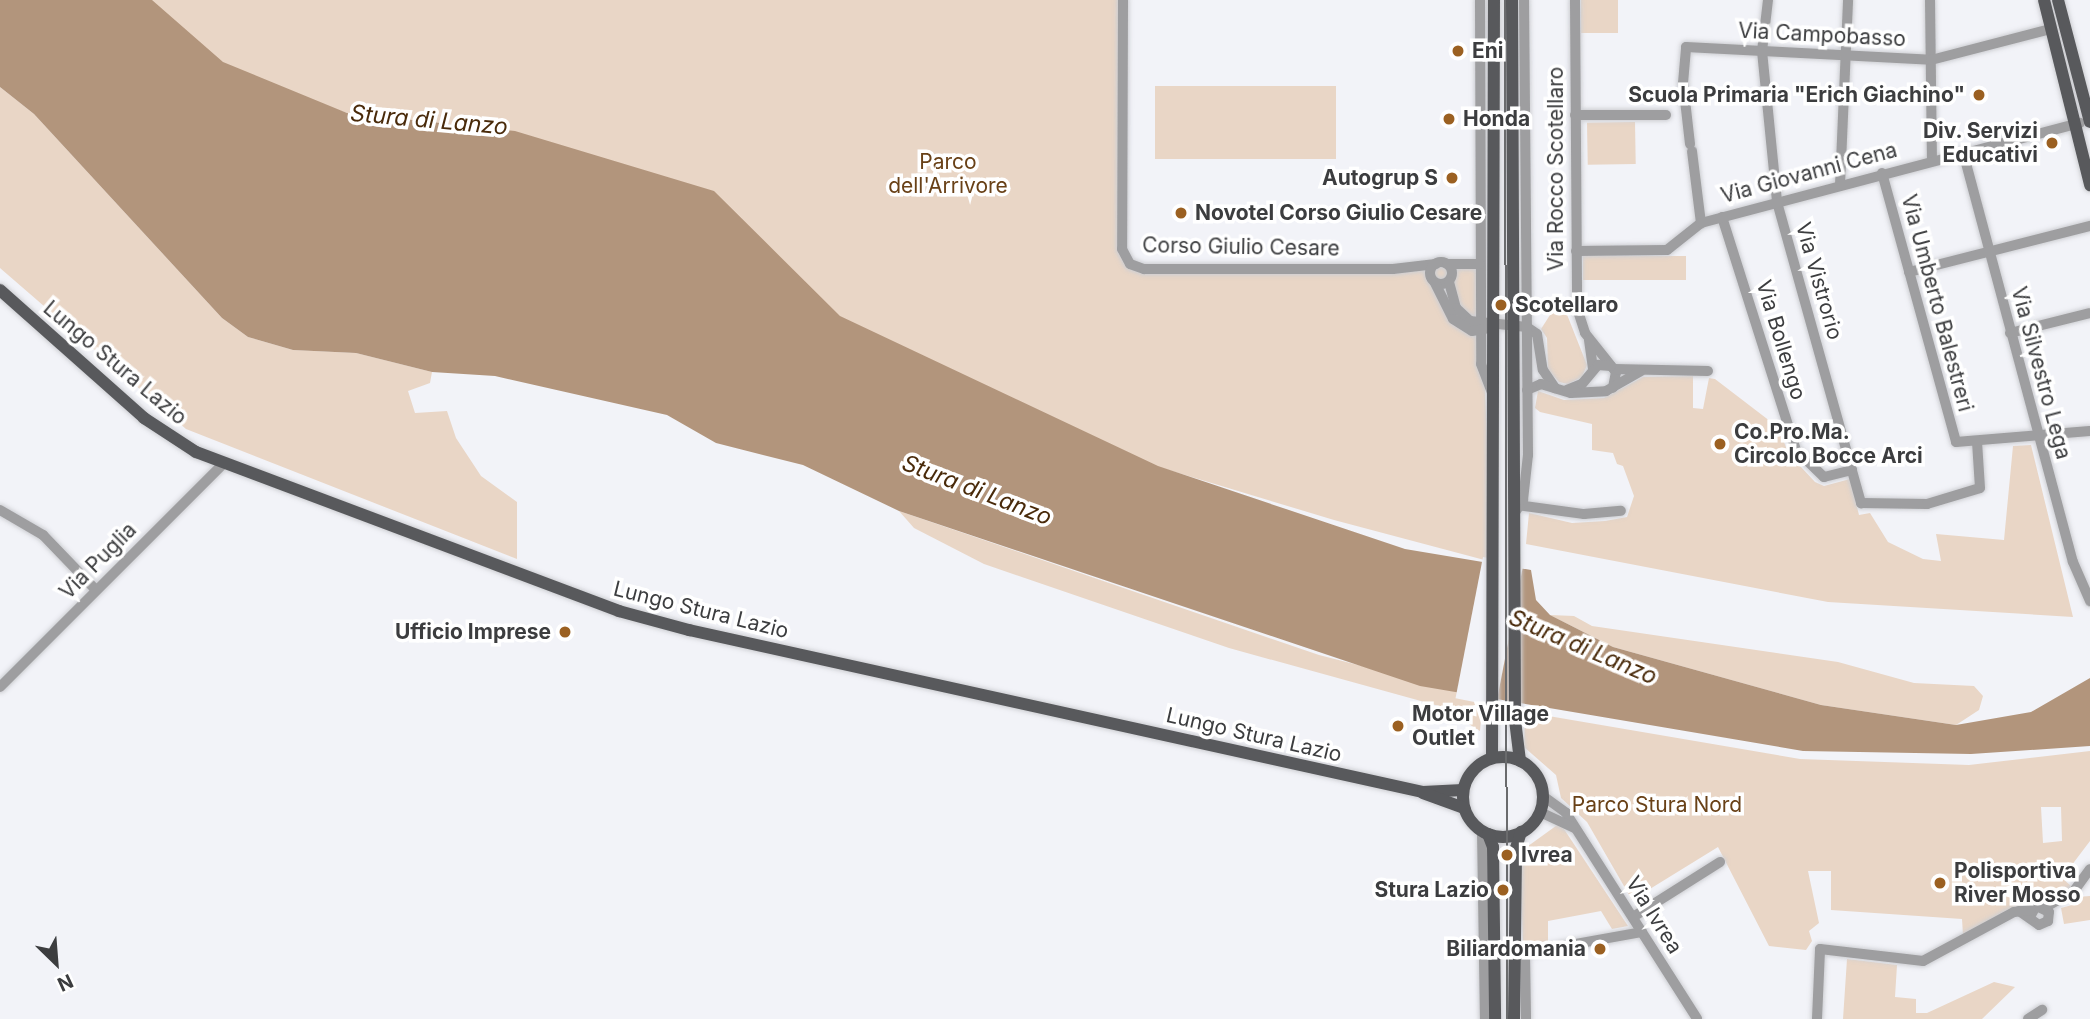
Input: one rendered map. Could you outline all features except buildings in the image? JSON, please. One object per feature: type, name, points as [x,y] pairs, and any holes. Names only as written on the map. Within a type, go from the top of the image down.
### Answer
[{"type":"main road","points":[[1492,758],[1494,397],[1484,327],[1494,0]]},
{"type":"main road","points":[[1512,0],[1520,327],[1515,508],[1515,720],[1520,761]]},
{"type":"main road","points":[[2044,0],[2090,185]]},
{"type":"main road","points":[[2058,0],[2090,121]]},
{"type":"main road","name":"Lungo Stura Lazio","points":[[0,290],[144,418],[196,452],[644,619],[1423,793],[1464,808]]},
{"type":"main road","points":[[1495,1019],[1493,847],[1485,832],[1464,808],[1463,790],[1473,770],[1492,758],[1520,761],[1537,775],[1543,796],[1540,812],[1521,832],[1516,848],[1520,955],[1514,1019]]},
{"type":"main road","name":"Lungo Stura Lazio","points":[[1423,793],[1463,790]]},
{"type":"main road","points":[[1485,832],[1507,836],[1521,832]]},
{"type":"street","name":"Corso Giulio Cesare","points":[[1123,0],[1122,249],[1130,264],[1144,269],[1407,269],[1441,264],[1480,264]]},
{"type":"street","points":[[1480,0],[1480,264],[1484,327]]},
{"type":"street","points":[[1524,0],[1520,327],[1527,390],[1528,459],[1515,508],[1580,513],[1621,511]]},
{"type":"street","name":"Via Rocco Scotellaro","points":[[1575,0],[1577,311],[1588,337],[1613,368]]},
{"type":"street","name":"Via Vistrorio","points":[[1768,0],[1762,51],[1777,202],[1861,503],[1927,504],[1980,488],[1977,441]]},
{"type":"street","points":[[1840,185],[1848,0]]},
{"type":"street","points":[[1930,0],[1932,160]]},
{"type":"street","name":"Via Campobasso","points":[[1691,148],[1683,49],[1931,60],[2051,29]]},
{"type":"street","points":[[1575,115],[1666,115]]},
{"type":"street","name":"Via Giovanni Cena","points":[[1576,251],[1667,250],[1701,223],[1882,173],[2090,121]]},
{"type":"street","name":"Via Giovanni Cena","points":[[1691,148],[1701,223]]},
{"type":"street","name":"Via Silvestro Lega","points":[[1963,152],[2073,562],[2090,601]]},
{"type":"street","name":"Via Umberto Balestreri","points":[[1882,173],[1956,442],[1977,441]]},
{"type":"street","name":"Via Bollengo","points":[[1722,217],[1796,450],[1824,477],[1852,470]]},
{"type":"street","points":[[1909,272],[2090,226]]},
{"type":"street","points":[[1433,279],[1441,264],[1452,274],[1449,282],[1460,313],[1484,327]]},
{"type":"street","name":"Corso Giulio Cesare","points":[[1407,269],[1433,279]]},
{"type":"street","points":[[1433,279],[1453,319],[1484,327],[1520,327],[1538,335],[1543,370],[1559,389]]},
{"type":"street","points":[[1433,279],[1449,282]]},
{"type":"street","points":[[2010,333],[2090,313]]},
{"type":"street","name":"Via Rocco Scotellaro","points":[[1588,337],[1592,372]]},
{"type":"street","points":[[1559,389],[1580,385],[1602,364],[1641,371],[1708,371]]},
{"type":"street","points":[[1613,368],[1617,379],[1613,388]]},
{"type":"street","points":[[1527,390],[1541,384],[1559,389],[1613,388],[1641,371]]},
{"type":"street","points":[[1592,372],[1592,383],[1599,390]]},
{"type":"street","points":[[1977,441],[2090,431]]},
{"type":"street","name":"Via Puglia","points":[[0,687],[224,463]]},
{"type":"street","points":[[0,510],[43,535],[96,590]]},
{"type":"street","name":"Via Ivrea","points":[[1543,796],[1566,813],[1697,1019]]},
{"type":"street","points":[[1540,812],[1578,831]]},
{"type":"street","points":[[1485,832],[1485,1019]]},
{"type":"street","points":[[1633,917],[1720,862]]},
{"type":"street","points":[[1817,1019],[1820,949],[1923,961],[2019,911],[2031,913],[2046,907],[2074,891],[2090,869]]},
{"type":"street","points":[[2031,913],[2036,924],[2045,923],[2050,915],[2046,907]]},
{"type":"street","points":[[1526,1019],[1520,955],[1642,932]]},
{"type":"street","points":[[2028,1019],[2042,1010]]},
{"type":"green space","name":"Parco dell'Arrivore","points":[[13,0],[1123,0],[1122,249],[1130,264],[1144,269],[1393,269],[1480,264],[1492,562],[1334,520],[1152,465],[432,124],[347,113]]},
{"type":"green space","points":[[1581,0],[1618,0],[1618,33],[1581,33]]},
{"type":"green space","points":[[1155,86],[1336,86],[1336,159],[1155,159]]},
{"type":"green space","points":[[0,87],[34,114],[222,318],[248,337],[293,350],[356,353],[432,372],[430,383],[408,391],[415,413],[447,411],[456,438],[481,476],[517,502],[517,559],[186,429],[0,268]]},
{"type":"green space","points":[[1635,122],[1636,164],[1588,165],[1587,123]]},
{"type":"green space","points":[[1583,256],[1686,256],[1686,280],[1583,280]]},
{"type":"green space","points":[[1564,307],[1587,365],[1582,377],[1568,384],[1559,382],[1548,370],[1547,338],[1541,329],[1550,315]]},
{"type":"green space","points":[[1693,376],[1693,408],[1703,409],[1709,378],[1715,379],[1779,428],[1788,453],[1815,482],[1824,486],[1850,479],[1859,515],[1870,513],[1888,542],[1923,559],[1941,561],[1936,534],[2004,540],[2013,446],[2031,445],[2073,617],[1828,602],[1526,544],[1529,513],[1572,523],[1605,521],[1627,517],[1634,496],[1623,466],[1617,464],[1613,453],[1592,450],[1592,424],[1540,412],[1535,408],[1538,391],[1564,400],[1604,398],[1643,377]]},
{"type":"green space","points":[[899,511],[1319,655],[1483,697],[1480,731],[1459,718],[1457,711],[1229,648],[984,564],[914,528]]},
{"type":"green space","points":[[1550,615],[1574,616],[1592,626],[1838,662],[1914,683],[1974,686],[1983,696],[1979,710],[1956,725],[1821,705],[1613,647]]},
{"type":"green space","name":"Parco Stura Nord","points":[[1525,712],[1800,759],[1969,765],[2090,751],[2090,841],[2062,878],[2071,886],[2068,890],[2016,907],[1963,935],[1962,919],[1831,910],[1831,871],[1808,871],[1819,923],[1809,931],[1812,941],[1806,950],[1769,946],[1718,847],[1632,900],[1587,822],[1561,798],[1556,775],[1524,747]],"holes":[[[2041,807],[2061,807],[2062,841],[2043,843]]]},
{"type":"green space","points":[[1560,823],[1628,926],[1612,929],[1601,911],[1548,921],[1548,941],[1523,945],[1520,852]]},
{"type":"green space","points":[[2090,896],[2090,920],[2064,924],[2061,908],[2072,905],[2077,897]]},
{"type":"green space","points":[[1847,959],[1897,965],[1895,997],[1916,999],[1916,1013],[1927,1013],[1994,982],[2015,987],[1982,1019],[1843,1019]]},
{"type":"water","name":"Stura di Lanzo","points":[[0,0],[152,0],[223,62],[347,113],[515,131],[714,191],[840,316],[1158,466],[1405,549],[1531,570],[1536,600],[1550,615],[1613,647],[1821,705],[1956,725],[2031,712],[2090,678],[2090,746],[1971,754],[1803,751],[1420,686],[899,511],[803,465],[716,443],[667,415],[495,376],[432,372],[356,353],[293,350],[248,337],[222,318],[34,114],[0,87]]},
{"type":"pier","points":[[1483,557],[1523,565],[1496,706],[1456,698]]},
{"type":"tram line","points":[[1505,0],[1507,1019]]},
{"type":"place","name":"Eni","points":[[1458,51]]},
{"type":"place","name":"Scuola Primaria \"Erich Giachino\"","points":[[1979,95]]},
{"type":"place","name":"Honda","points":[[1449,119]]},
{"type":"place","name":"Div. Servizi Educativi","points":[[2052,143]]},
{"type":"place","name":"Autogrup S","points":[[1452,178]]},
{"type":"place","name":"Novotel Corso Giulio Cesare","points":[[1181,213]]},
{"type":"place","name":"Scotellaro","points":[[1501,305]]},
{"type":"place","name":"Co.Pro.Ma. Circolo Bocce Arci","points":[[1720,444]]},
{"type":"place","name":"Ufficio Imprese","points":[[565,632]]},
{"type":"place","name":"Motor Village Outlet","points":[[1398,726]]},
{"type":"place","name":"Ivrea","points":[[1507,855]]},
{"type":"place","name":"Polisportiva River Mosso","points":[[1940,883]]},
{"type":"place","name":"Stura Lazio","points":[[1503,890]]},
{"type":"place","name":"Biliardomania","points":[[1600,949]]}]
